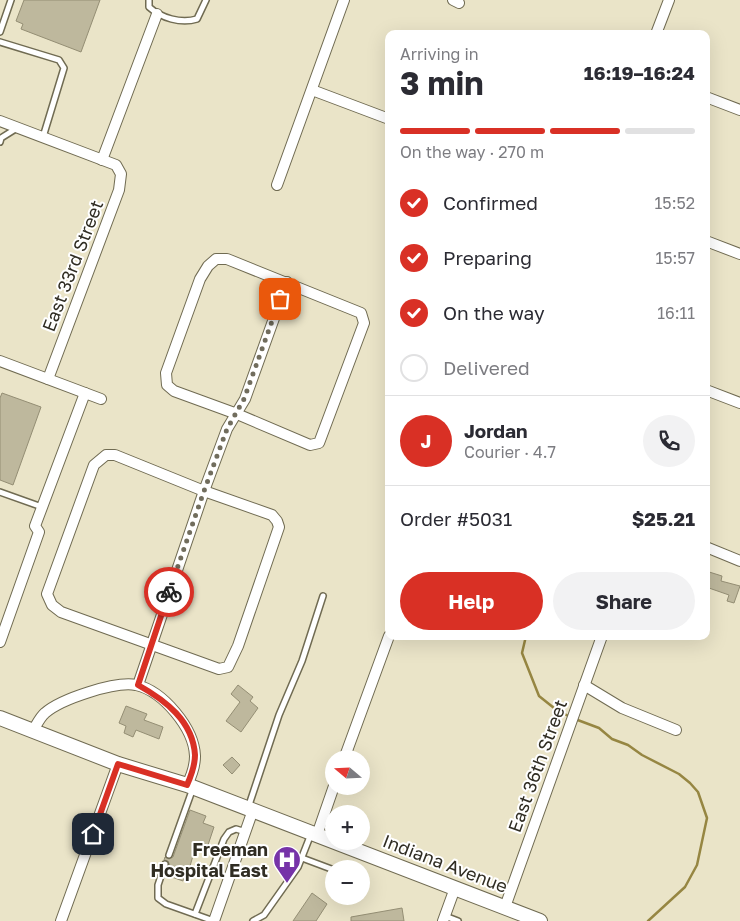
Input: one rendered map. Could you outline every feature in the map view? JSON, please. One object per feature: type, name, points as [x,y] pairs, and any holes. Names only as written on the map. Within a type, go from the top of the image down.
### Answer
[{"type":"street","points":[[277,185],[344,0]]},
{"type":"street","points":[[658,30],[669,0]]},
{"type":"street","points":[[0,121],[102,160],[157,14]]},
{"type":"street","points":[[312,90],[385,117]]},
{"type":"street","points":[[710,99],[740,110]]},
{"type":"street","name":"East 33rd Street","points":[[48,379],[120,186],[121,174],[116,166],[102,160]]},
{"type":"street","points":[[710,243],[740,254]]},
{"type":"street","points":[[216,259],[227,259],[286,282],[361,313],[364,323],[319,443],[310,445],[237,414],[174,391],[167,385],[166,373],[200,279],[208,266],[216,259]]},
{"type":"street","points":[[138,685],[204,491],[227,429],[244,399],[286,282]]},
{"type":"street","points":[[0,361],[101,399]]},
{"type":"street","points":[[710,391],[740,402]]},
{"type":"street","points":[[1,636],[40,532],[35,526],[85,393]]},
{"type":"street","points":[[106,455],[115,455],[204,491],[272,515],[279,528],[248,619],[228,668],[219,669],[151,645],[61,612],[52,605],[47,594],[94,464],[106,455]]},
{"type":"street","points":[[710,549],[740,560]]},
{"type":"street","points":[[347,750],[388,640]]},
{"type":"street","name":"East 36th Street","points":[[505,908],[601,640]]},
{"type":"street","points":[[32,732],[45,713],[84,694],[106,687],[138,685],[159,698],[176,712],[191,736],[195,756],[190,787]]},
{"type":"street","points":[[584,685],[622,708],[676,730]]},
{"type":"street","name":"Indiana Avenue","points":[[0,718],[118,764],[250,809],[540,921]]},
{"type":"street","points":[[61,921],[118,764]]},
{"type":"street","points":[[314,834],[330,795]]},
{"type":"street","points":[[214,921],[246,832],[250,809]]},
{"type":"street","points":[[444,919],[455,888]]},
{"type":"lane","points":[[0,32],[11,0]]},
{"type":"lane","points":[[149,0],[149,7],[157,14],[187,22],[197,19],[206,0]]},
{"type":"lane","points":[[0,42],[58,60],[64,68],[42,138]]},
{"type":"lane","points":[[0,139],[18,128]]},
{"type":"lane","points":[[0,492],[42,508]]},
{"type":"lane","points":[[250,809],[279,715],[302,660],[323,596]]},
{"type":"lane","points":[[169,855],[190,787]]},
{"type":"lane","points":[[195,914],[224,839],[229,832],[236,829],[246,832]]},
{"type":"lane","points":[[253,921],[264,915],[298,867],[314,834]]},
{"type":"lane","points":[[302,858],[325,867]]},
{"type":"lane","points":[[165,864],[158,886],[158,898],[166,904],[214,921]]},
{"type":"lane","points":[[444,919],[458,921]]},
{"type":"building","points":[[24,0],[100,0],[81,52],[21,29],[23,24],[16,21]]},
{"type":"building","points":[[2,393],[41,407],[13,485],[0,480],[0,398]]},
{"type":"building","points":[[710,572],[722,576],[721,581],[740,586],[734,603],[727,601],[729,595],[710,588]]},
{"type":"building","points":[[238,685],[253,697],[250,701],[258,708],[241,732],[226,721],[240,702],[231,694]]},
{"type":"building","points":[[126,706],[147,714],[144,720],[163,727],[159,739],[136,730],[133,737],[124,733],[126,726],[119,723]]},
{"type":"building","points":[[232,757],[240,765],[232,774],[223,765]]},
{"type":"building","points":[[190,810],[206,816],[203,823],[214,827],[208,845],[197,842],[188,873],[186,872],[183,881],[166,875],[170,866],[168,861],[164,860],[165,857],[169,859],[173,857]]},
{"type":"building","points":[[312,893],[326,905],[316,921],[293,921]]},
{"type":"building","points":[[402,908],[404,921],[351,921],[351,917]]},
{"type":"waterway","points":[[525,640],[522,653],[539,696],[554,708],[570,717]]},
{"type":"waterway","points":[[575,719],[599,728],[612,739],[628,745],[642,755],[679,774],[698,792],[707,818],[697,865],[685,887],[648,921]]},
{"type":"way so far","points":[[169,592],[227,429],[244,399],[280,299]]},
{"type":"place","name":"Freeman Hospital East","points":[[287,884]]},
{"type":"route","points":[[93,834],[118,764],[187,785],[191,776],[195,756],[191,736],[184,723],[176,712],[151,692],[138,685],[169,592]]}]
